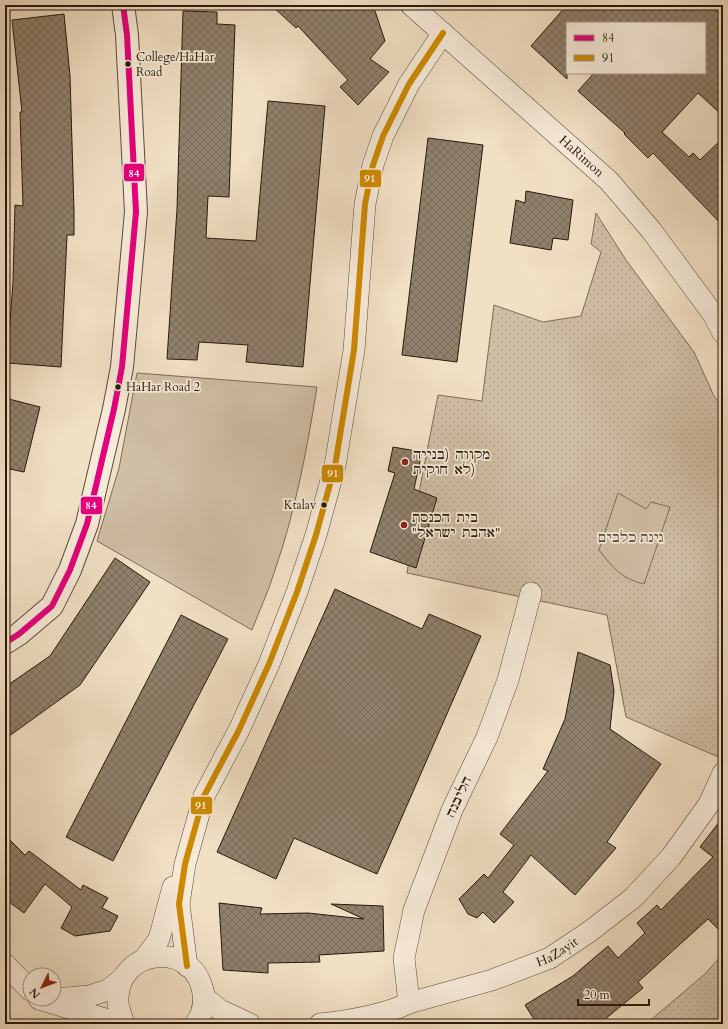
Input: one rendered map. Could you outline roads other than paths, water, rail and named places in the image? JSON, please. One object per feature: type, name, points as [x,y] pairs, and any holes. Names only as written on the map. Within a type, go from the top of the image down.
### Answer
[{"type":"street","points":[[5,643],[19,634],[52,606],[70,570],[87,524],[114,409],[122,367],[136,212],[127,35],[123,5]]},
{"type":"street","name":"HaRimon","points":[[411,5],[609,181],[652,230],[713,314],[723,333]]},
{"type":"street","points":[[187,966],[179,904],[185,864],[204,796],[239,730],[269,664],[297,592],[316,535],[335,466],[354,350],[365,204],[373,165],[383,136],[409,84],[443,33]]},
{"type":"street","name":"הליבנה","points":[[409,1003],[404,958],[414,910],[452,810],[487,737],[508,680],[531,593]]},
{"type":"street","name":"HaZayit","points":[[320,1024],[344,1022],[399,1008],[409,1003],[492,980],[550,958],[589,932],[633,898],[671,856],[709,804],[723,773]]},
{"type":"street","points":[[145,958],[159,939],[175,880],[185,864]]},
{"type":"street","points":[[62,997],[89,996],[108,990],[123,978],[132,966],[145,958],[161,955],[176,958],[193,970],[201,982],[205,998],[220,1010],[250,1024]]},
{"type":"street","points":[[5,964],[22,979]]},
{"type":"street","points":[[123,978],[119,989],[118,1004],[123,1024]]},
{"type":"street","points":[[195,1024],[200,1018],[204,1004],[201,982]]},
{"type":"street","points":[[62,1003],[123,1024]]},
{"type":"place","name":"College/HaHar Road","points":[[128,64]]},
{"type":"place","name":"HaHar Road 2","points":[[118,387]]},
{"type":"place","name":"מקווה (בנייה לא חוקית)","points":[[405,462]]},
{"type":"place","name":"Ktalav","points":[[324,505]]},
{"type":"place","name":"בית הכנסת \"אהבת ישראל\"","points":[[404,525]]},
{"type":"park label","name":"גינת כלבים","points":[[631,538]]}]
